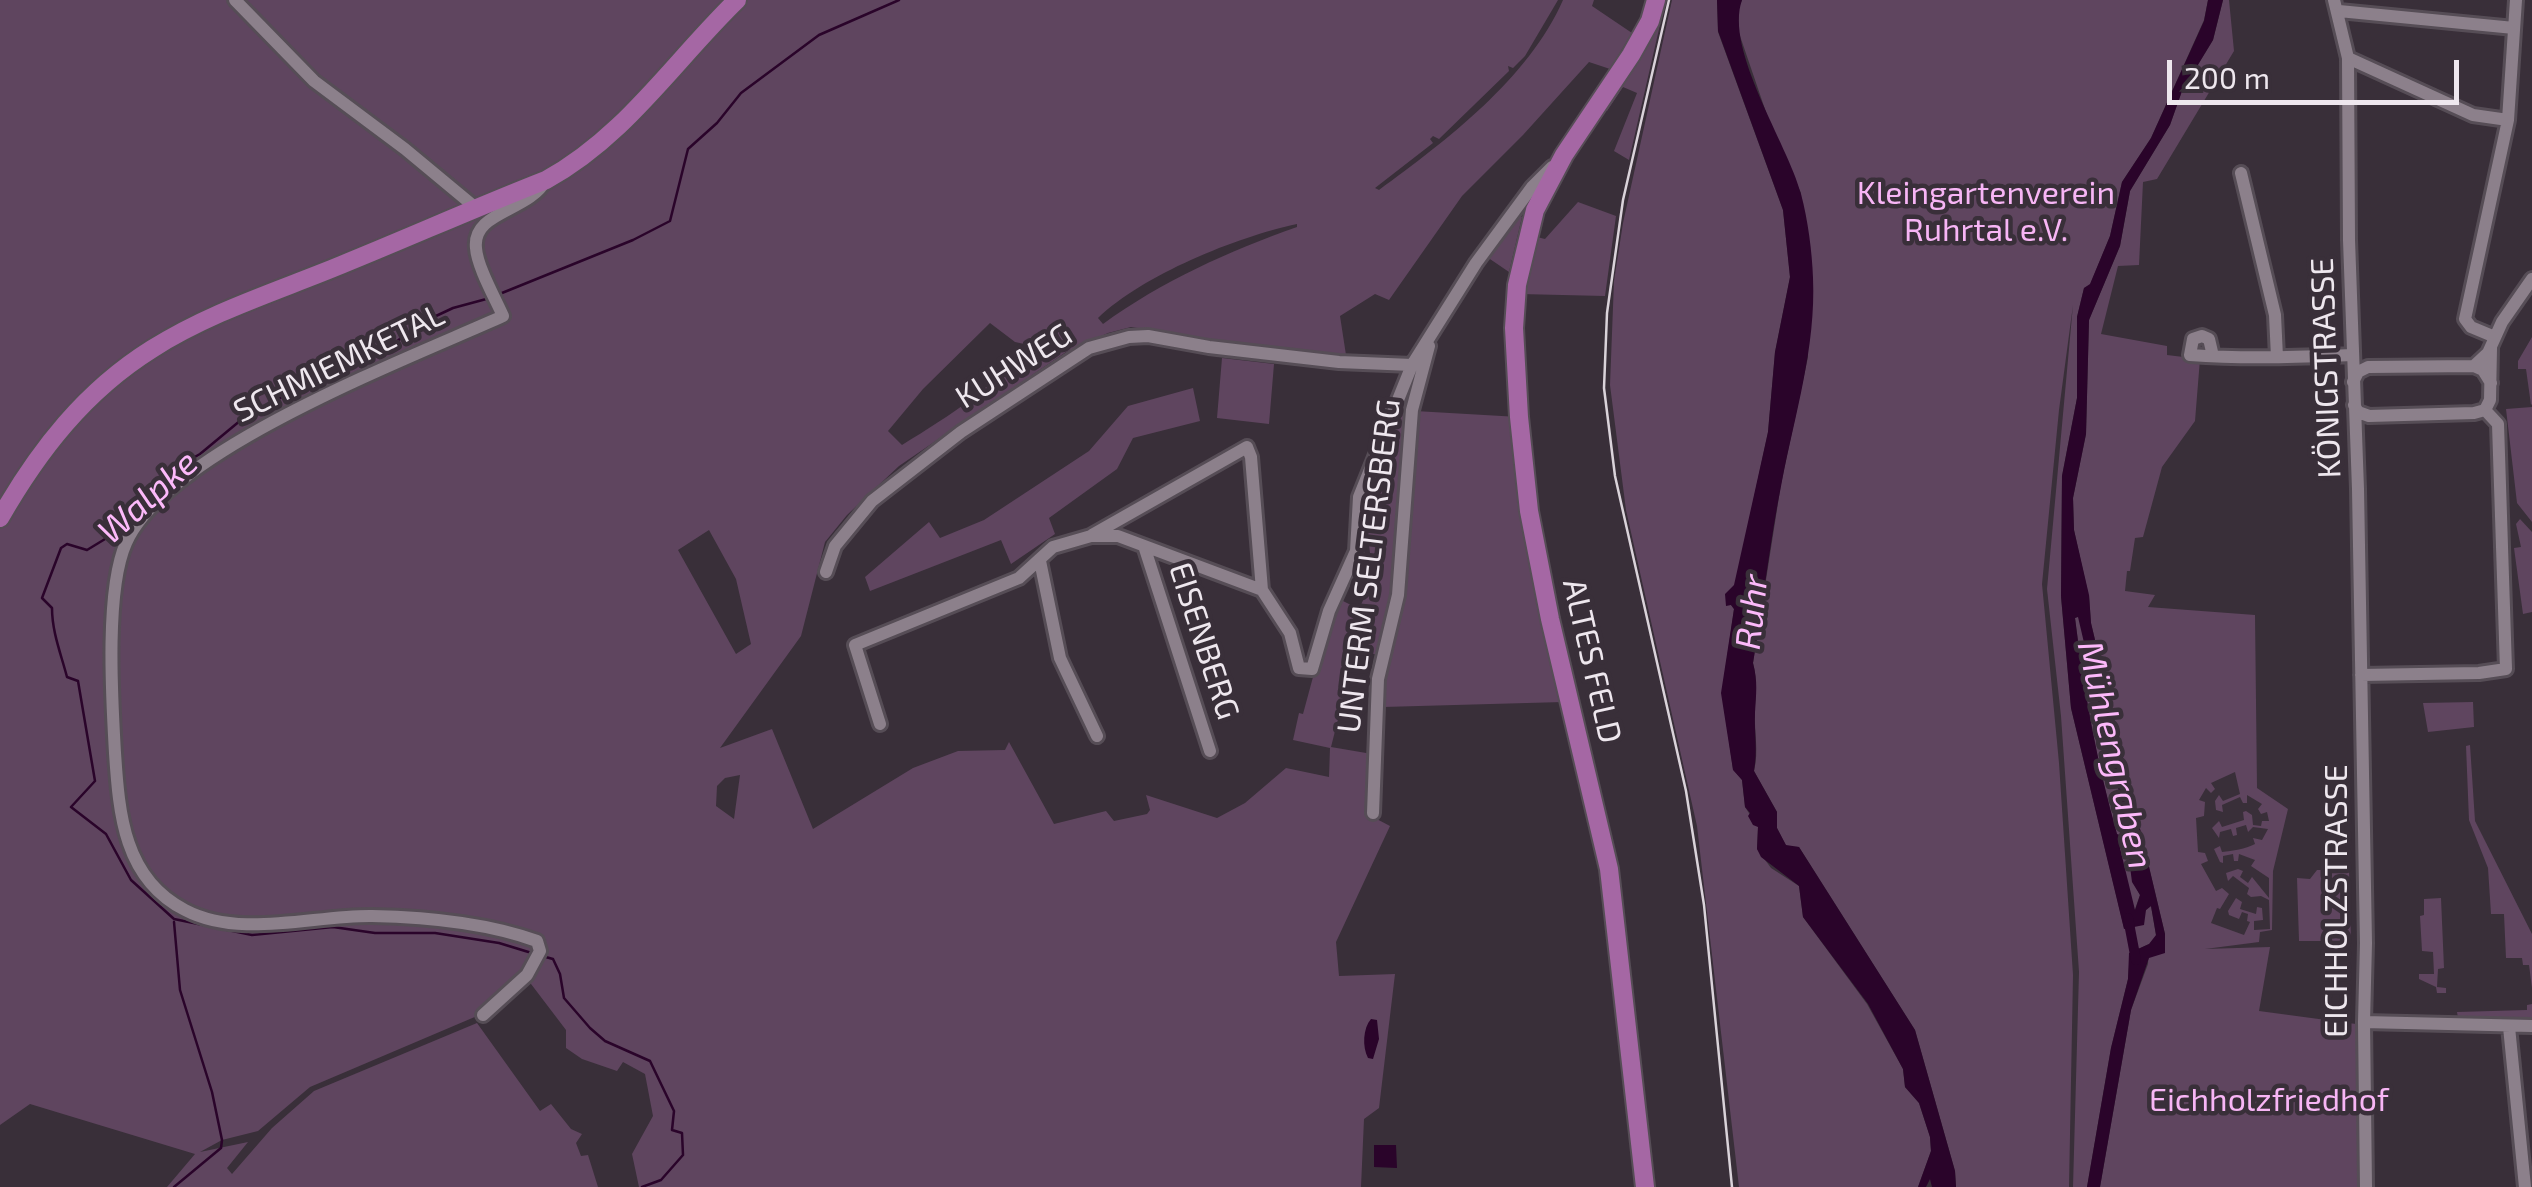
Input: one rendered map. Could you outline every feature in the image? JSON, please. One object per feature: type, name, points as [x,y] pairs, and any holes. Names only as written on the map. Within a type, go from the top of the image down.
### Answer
[{"type":"main road","points":[[0,518],[31,466],[60,428],[98,390],[151,349],[239,306],[572,166],[612,134],[737,0]]},
{"type":"main road","name":"ALTES FELD","points":[[1645,1187],[1609,869],[1550,620],[1529,511],[1514,328],[1528,206],[1631,56],[1656,0]]},
{"type":"street","points":[[234,0],[314,81],[476,208]]},
{"type":"street","points":[[2493,342],[2470,327],[2465,319],[2508,120],[2516,0]]},
{"type":"street","points":[[2336,5],[2514,28]]},
{"type":"street","name":"KÖNIGSTRASSE","points":[[2336,5],[2348,58],[2361,675]]},
{"type":"street","points":[[2348,58],[2473,116],[2508,120]]},
{"type":"street","points":[[2242,173],[2275,315],[2277,357]]},
{"type":"street","name":"SCHMIEMKETAL","points":[[483,1015],[509,994],[538,957],[537,941],[450,924],[373,916],[250,923],[208,919],[189,912],[154,887],[126,839],[117,790],[115,600],[125,544],[139,521],[156,500],[222,451],[316,402],[502,316],[476,252],[476,234],[499,214],[528,202],[546,180]]},
{"type":"street","points":[[880,724],[855,645],[1019,578],[1053,547],[1091,536],[1247,447],[1262,590],[1290,633],[1299,668],[1312,669],[1329,611],[1356,551],[1359,497],[1412,365],[1433,328],[1528,206]]},
{"type":"street","points":[[2474,366],[2532,279]]},
{"type":"street","name":"UNTERM SELTERSBERG","points":[[1374,813],[1378,678],[1398,595],[1414,399],[1433,328]]},
{"type":"street","name":"KUHWEG","points":[[826,572],[835,546],[872,500],[961,432],[1089,348],[1148,336],[1320,360],[1412,365]]},
{"type":"street","points":[[2354,404],[2358,412],[2369,416],[2486,410],[2493,342]]},
{"type":"street","points":[[2213,356],[2353,356],[2368,367]]},
{"type":"street","points":[[2352,384],[2358,372],[2368,367],[2474,366],[2483,370],[2490,383]]},
{"type":"street","points":[[2361,675],[2506,669],[2498,424],[2486,410]]},
{"type":"street","points":[[2356,434],[2360,422],[2369,416]]},
{"type":"street","points":[[1091,536],[1118,536],[1262,590]]},
{"type":"street","name":"EISENBERG","points":[[1146,549],[1210,751]]},
{"type":"street","points":[[1040,561],[1060,658],[1097,736]]},
{"type":"street","name":"EICHHOLZSTRASSE","points":[[2361,675],[2366,1187]]},
{"type":"street","points":[[2364,1022],[2532,1026]]},
{"type":"street","points":[[2509,1027],[2525,1187]]},
{"type":"green space","points":[[0,0],[1558,0],[1525,56],[1513,68],[1508,66],[1509,71],[1439,139],[1433,136],[1433,143],[1375,188],[1379,190],[1458,129],[1508,81],[1548,29],[1563,0],[1594,0],[1592,6],[1632,33],[1610,69],[1589,62],[1462,196],[1389,300],[1375,294],[1340,316],[1346,355],[1274,349],[1131,327],[1066,352],[899,466],[847,515],[825,542],[801,636],[720,748],[772,729],[813,829],[913,768],[958,751],[1005,750],[1009,742],[1054,824],[1106,811],[1114,821],[1147,814],[1150,810],[1146,795],[1217,818],[1245,803],[1286,768],[1329,777],[1330,748],[1293,740],[1339,599],[1359,609],[1373,579],[1367,527],[1361,524],[1362,501],[1416,365],[1397,584],[1380,656],[1356,648],[1331,747],[1372,754],[1369,815],[1390,826],[1336,942],[1339,976],[1395,974],[1379,1108],[1364,1119],[1361,1187],[639,1187],[632,1154],[653,1116],[645,1074],[623,1062],[617,1071],[582,1059],[566,1048],[566,1030],[528,980],[546,954],[541,941],[537,941],[509,994],[477,1016],[310,1087],[258,1131],[222,1140],[200,1152],[248,1142],[227,1168],[232,1174],[272,1128],[314,1091],[477,1023],[540,1111],[551,1104],[571,1129],[582,1134],[576,1143],[581,1156],[588,1155],[598,1187],[167,1187],[195,1154],[30,1104],[0,1125]],"holes":[[[1297,224],[1172,281],[1103,324],[1098,318],[1165,273],[1219,248]],[[990,323],[1015,342],[1029,345],[970,400],[902,445],[888,431],[923,389]],[[709,530],[736,579],[751,644],[736,654],[678,550]],[[740,775],[734,819],[716,806],[717,786],[725,778]]]},
{"type":"green space","points":[[1672,0],[1717,0],[1718,32],[1783,210],[1790,277],[1775,352],[1768,432],[1731,605],[1734,609],[1722,693],[1733,769],[1742,780],[1745,807],[1758,827],[1757,849],[1771,868],[1799,886],[1803,917],[1867,1004],[1903,1069],[1905,1087],[1919,1103],[1931,1151],[1918,1187],[1739,1187],[1697,826],[1626,510],[1610,385],[1614,281],[1623,223]]},
{"type":"green space","points":[[1742,0],[2208,0],[2204,20],[2151,138],[2122,182],[2110,236],[2090,285],[2084,288],[2077,317],[2077,398],[2062,476],[2061,595],[2088,593],[2074,530],[2073,498],[2086,434],[2089,320],[2120,246],[2130,191],[2170,125],[2182,91],[2213,40],[2223,0],[2229,0],[2234,51],[2157,179],[2143,182],[2139,265],[2118,266],[2101,334],[2167,346],[2167,355],[2200,359],[2195,421],[2162,467],[2143,537],[2135,538],[2125,591],[2155,595],[2148,607],[2255,615],[2257,788],[2288,809],[2273,871],[2272,930],[2260,932],[2259,942],[2205,949],[2270,947],[2259,1011],[2356,1024],[2359,1187],[2100,1187],[2131,1010],[2148,964],[2149,944],[2130,953],[2087,1187],[2073,1187],[2079,972],[2061,716],[2047,589],[2073,305],[2042,584],[2073,975],[2069,1187],[1956,1187],[1955,1171],[1915,1030],[1799,847],[1786,846],[1777,828],[1777,812],[1754,771],[1753,663],[1781,484],[1808,357],[1801,193],[1768,118],[1739,33]],"holes":[[[2089,595],[2091,623],[2165,934],[2156,935],[2151,906],[2124,928],[2071,708],[2061,597]],[[2235,772],[2240,794],[2223,801],[2219,795],[2216,810],[2223,812],[2222,805],[2240,797],[2247,803],[2247,795],[2262,804],[2258,809],[2261,814],[2267,812],[2269,821],[2253,825],[2252,815],[2246,811],[2244,820],[2222,827],[2219,821],[2212,828],[2219,838],[2220,832],[2231,829],[2233,836],[2237,835],[2236,828],[2246,825],[2248,832],[2253,827],[2268,829],[2262,840],[2253,838],[2255,844],[2247,847],[2222,852],[2220,846],[2214,849],[2223,863],[2223,856],[2233,854],[2234,861],[2238,861],[2239,854],[2255,860],[2251,866],[2269,878],[2269,898],[2252,877],[2248,883],[2240,877],[2243,871],[2226,873],[2228,881],[2233,876],[2249,888],[2247,894],[2251,897],[2269,900],[2270,929],[2254,930],[2254,921],[2263,920],[2262,908],[2257,907],[2256,914],[2240,909],[2242,902],[2236,898],[2228,911],[2239,919],[2242,912],[2248,914],[2250,922],[2244,935],[2211,923],[2229,894],[2222,888],[2216,891],[2201,864],[2208,861],[2205,853],[2198,852],[2196,818],[2204,816],[2205,802],[2199,800],[2206,788],[2211,793],[2215,789],[2211,783]]]},
{"type":"green space","points":[[1658,15],[1662,16],[1629,160],[1614,151],[1637,93],[1623,87],[1604,110]]},
{"type":"green space","points":[[1578,202],[1616,216],[1605,296],[1520,294],[1533,236],[1545,239]]},
{"type":"green space","points":[[1517,214],[1522,217],[1509,272],[1487,257]]},
{"type":"green space","points":[[2532,337],[2531,405],[2526,369],[2518,369],[2518,361]]},
{"type":"green space","points":[[1222,358],[1274,364],[1269,424],[1217,418]]},
{"type":"green space","points":[[1193,388],[1200,421],[1133,438],[1117,469],[1049,518],[1055,534],[1011,564],[1001,540],[870,591],[865,577],[929,522],[940,538],[984,520],[1089,451],[1128,406]]},
{"type":"green space","points":[[2532,407],[2532,522],[2517,503],[2506,409]]},
{"type":"green space","points":[[1415,411],[1519,417],[1563,702],[1383,707],[1385,678],[1407,576],[1408,508],[1416,454]]},
{"type":"green space","points":[[2520,519],[2532,532],[2532,612],[2523,614],[2514,548],[2521,547],[2516,524]]},
{"type":"green space","points":[[2079,616],[2131,839],[2117,835],[2103,781],[2075,618]]},
{"type":"green space","points":[[2473,702],[2474,727],[2428,732],[2423,703]]},
{"type":"green space","points":[[2470,745],[2475,821],[2532,934],[2532,988],[2529,965],[2523,965],[2522,958],[2506,958],[2504,914],[2491,914],[2488,868],[2469,820],[2466,746]]},
{"type":"green space","points":[[2119,847],[2128,851],[2133,882],[2140,895],[2134,912]]},
{"type":"green space","points":[[2317,870],[2349,870],[2351,941],[2299,941],[2297,878],[2310,879]]},
{"type":"green space","points":[[2441,898],[2444,968],[2438,969],[2437,987],[2446,988],[2446,993],[2437,993],[2436,987],[2419,979],[2419,974],[2434,974],[2433,952],[2422,951],[2420,916],[2424,915],[2424,899]]},
{"type":"green space","points":[[2532,1004],[2532,1020],[2458,1018],[2457,1012],[2527,1010],[2527,1005]]},
{"type":"water","name":"Ruhr","points":[[1717,0],[1742,0],[1742,44],[1749,70],[1801,194],[1813,278],[1808,355],[1778,504],[1753,663],[1754,771],[1777,812],[1777,828],[1786,845],[1799,847],[1915,1030],[1955,1171],[1956,1187],[1932,1187],[1930,1179],[1926,1187],[1918,1187],[1931,1151],[1919,1103],[1905,1087],[1903,1069],[1868,1004],[1803,917],[1799,886],[1761,857],[1757,849],[1758,827],[1748,816],[1742,780],[1733,770],[1721,693],[1734,609],[1726,606],[1725,594],[1734,585],[1768,432],[1775,352],[1790,277],[1783,210],[1718,31]]},
{"type":"water","points":[[2208,0],[2223,0],[2213,40],[2182,91],[2170,125],[2130,191],[2120,246],[2089,320],[2086,434],[2073,498],[2074,530],[2089,595],[2091,623],[2165,934],[2165,953],[2149,958],[2131,1010],[2100,1187],[2087,1187],[2111,1048],[2128,979],[2129,953],[2149,944],[2156,935],[2151,906],[2146,910],[2144,925],[2124,929],[2071,708],[2061,596],[2062,476],[2077,398],[2077,317],[2084,288],[2090,284],[2110,236],[2122,182],[2151,138],[2204,21]],"holes":[[[2078,617],[2130,839],[2117,834],[2103,781],[2083,673],[2075,618]],[[2120,848],[2128,851],[2132,882],[2140,895],[2135,910]]]},
{"type":"water","points":[[1371,1019],[1377,1020],[1379,1039],[1373,1059],[1368,1058],[1364,1043]]},
{"type":"water","points":[[1374,1145],[1396,1145],[1397,1168],[1374,1167]]},
{"type":"waterway","name":"Walpke","points":[[497,295],[670,221],[688,149],[717,123],[741,93],[819,35],[899,0]]},
{"type":"waterway","name":"Walpke","points":[[490,298],[453,308],[421,323],[384,351],[336,361],[325,375],[247,415],[200,454],[170,471],[156,493],[136,507],[110,536],[87,550],[67,544],[61,548],[42,598],[52,608],[67,677],[78,681],[95,781],[71,807],[106,834],[131,880],[174,919],[252,935],[333,927],[375,933],[435,933],[499,943],[535,954]]},
{"type":"waterway","name":"Mühlengraben","points":[[2128,918],[2136,960]]},
{"type":"waterway","points":[[174,922],[180,990],[212,1092],[222,1140],[221,1148],[174,1187]]},
{"type":"waterway","name":"Walpke","points":[[542,956],[553,959],[564,998],[590,1028],[605,1041],[650,1061],[674,1111],[672,1130],[682,1133],[683,1155],[661,1180],[642,1187]]},
{"type":"railway","points":[[1669,0],[1623,200],[1607,313],[1604,388],[1615,476],[1686,791],[1704,905],[1732,1187]]},
{"type":"park label","name":"Kleingartenverein Ruhrtal e.V.","points":[[1986,212]]},
{"type":"park label","name":"Eichholzfriedhof","points":[[2269,1100]]}]
